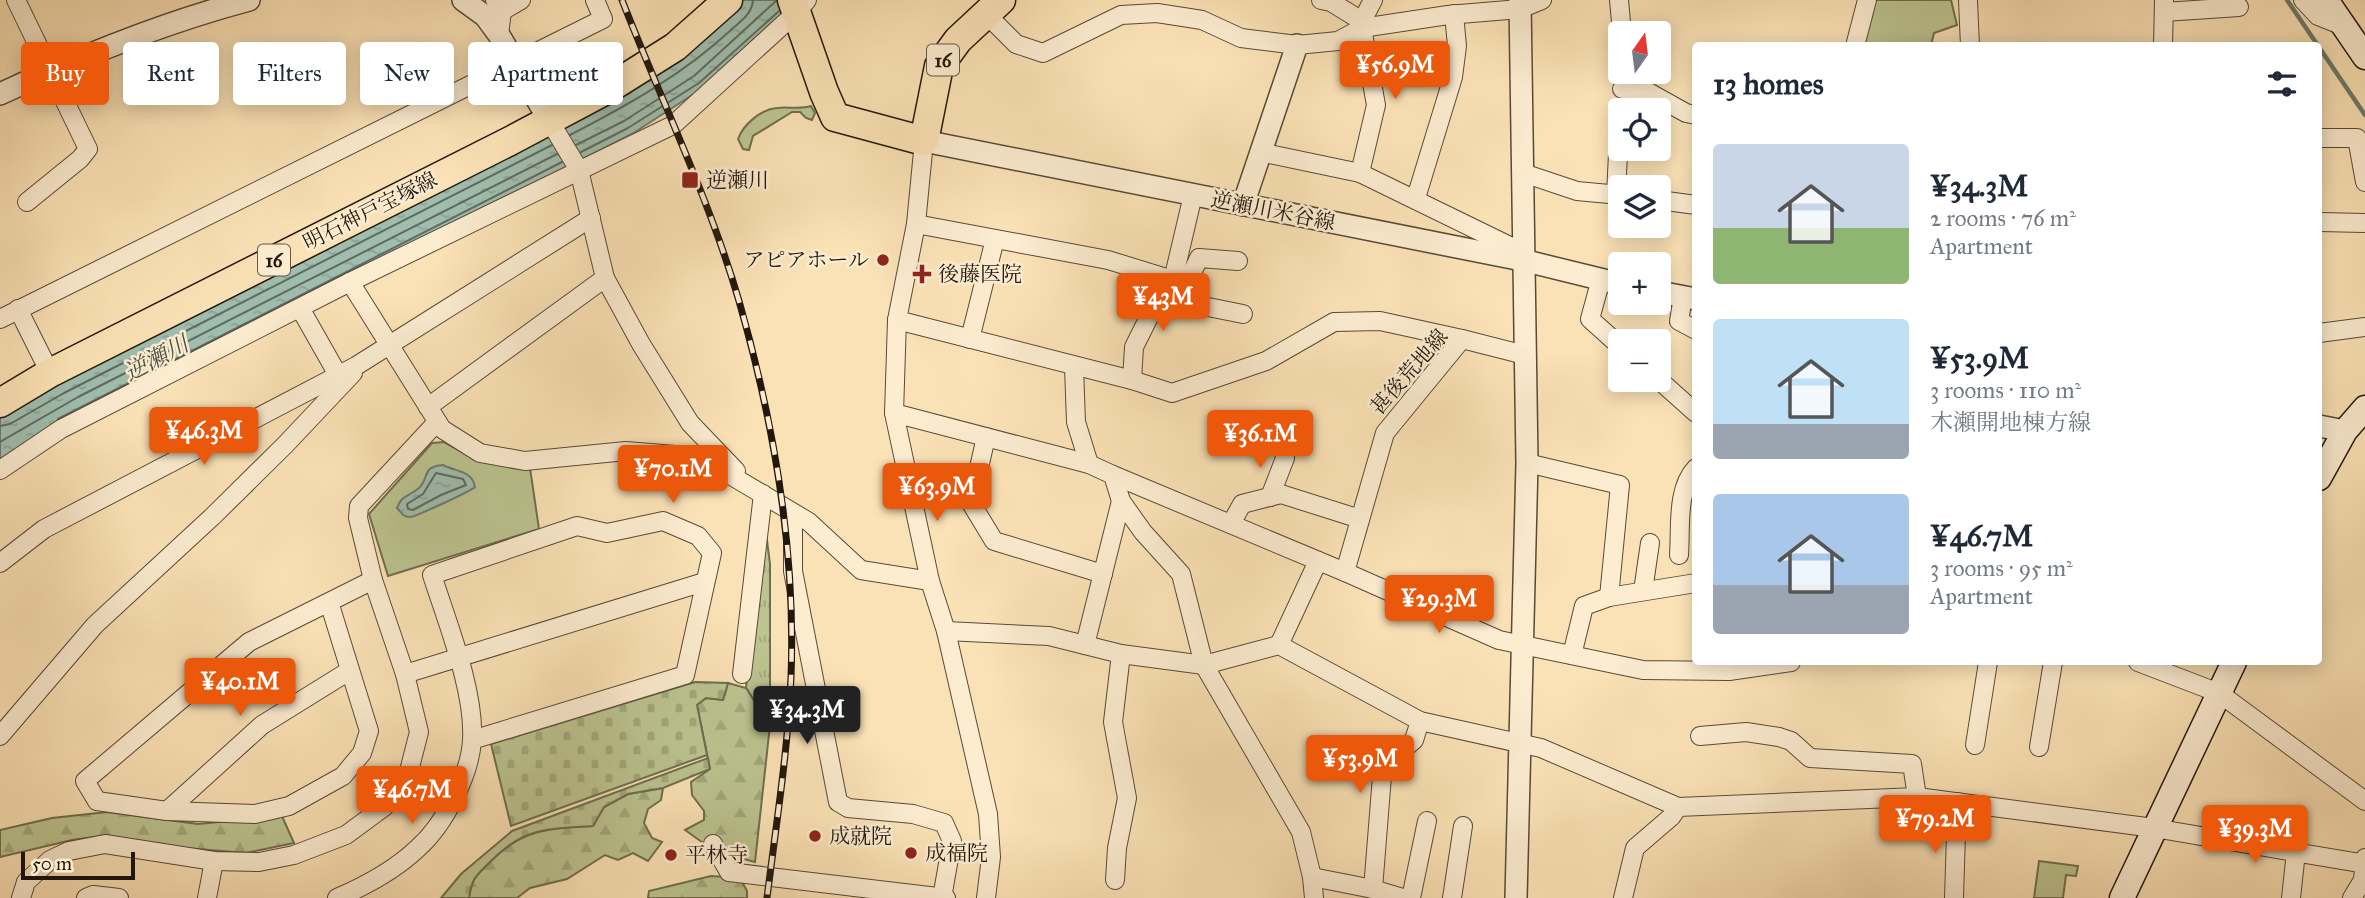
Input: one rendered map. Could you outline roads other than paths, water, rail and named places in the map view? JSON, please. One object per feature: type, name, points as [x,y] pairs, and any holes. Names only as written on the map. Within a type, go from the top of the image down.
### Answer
[{"type":"main road","name":"明石神戸宝塚線","points":[[0,402],[50,373],[551,123],[675,47],[728,0]]},
{"type":"main road","points":[[2326,0],[2365,57]]},
{"type":"main road","points":[[798,4],[824,92],[835,117],[924,141]]},
{"type":"main road","name":"16","points":[[924,141],[939,66],[958,40],[993,7]]},
{"type":"main road","points":[[2322,473],[2345,431],[2365,408]]},
{"type":"main road","points":[[2122,898],[2233,665]]},
{"type":"street","points":[[16,0],[36,42]]},
{"type":"street","points":[[463,0],[485,16],[503,42]]},
{"type":"street","points":[[499,35],[499,5],[521,0]]},
{"type":"street","points":[[557,42],[603,19],[595,0]]},
{"type":"street","points":[[1321,0],[1331,2],[1362,24]]},
{"type":"street","points":[[1360,173],[1376,105],[1362,24],[1373,0]]},
{"type":"street","points":[[993,7],[1016,44],[1043,53],[1121,15],[1157,13],[1202,20],[1241,38],[1297,45],[1338,41],[1362,24],[1454,14],[1542,0]]},
{"type":"street","points":[[1619,0],[1621,21]]},
{"type":"street","points":[[1856,42],[1867,0]]},
{"type":"street","points":[[1968,0],[1970,42]]},
{"type":"street","points":[[2303,0],[2318,16],[2345,26]]},
{"type":"street","points":[[109,47],[147,31],[244,1]]},
{"type":"street","points":[[0,470],[61,429],[577,167],[673,125],[798,4]]},
{"type":"street","points":[[1516,898],[1527,463],[1520,4]]},
{"type":"street","points":[[2163,42],[2164,6],[2239,7]]},
{"type":"street","points":[[1416,198],[1453,76],[1457,46],[1454,14]]},
{"type":"street","points":[[1243,205],[1297,45]]},
{"type":"street","points":[[0,94],[21,84]]},
{"type":"street","points":[[1631,84],[1692,115]]},
{"type":"street","points":[[1,317],[468,86]]},
{"type":"street","points":[[27,202],[80,159],[88,149],[67,105]]},
{"type":"street","points":[[540,105],[577,167],[605,278],[641,344],[690,423],[739,474],[744,483]]},
{"type":"street","points":[[2322,132],[2357,138],[2365,182]]},
{"type":"street","points":[[924,141],[916,224],[897,320],[894,413],[930,581],[946,631],[989,814],[990,857],[986,898]]},
{"type":"street","name":"逆瀬川米谷線","points":[[924,141],[1243,205],[1522,256],[1608,280]]},
{"type":"street","points":[[1260,152],[1360,173],[1416,198],[1522,256]]},
{"type":"street","points":[[1523,173],[1577,191],[1608,194]]},
{"type":"street","points":[[1173,290],[1193,195]]},
{"type":"street","points":[[1671,202],[1692,204]]},
{"type":"street","points":[[0,563],[44,529],[356,366],[591,218]]},
{"type":"street","points":[[2322,222],[2365,223]]},
{"type":"street","points":[[916,224],[1108,260],[1173,290],[1188,303],[1243,314]]},
{"type":"street","points":[[970,339],[995,239]]},
{"type":"street","points":[[1132,380],[1134,347],[1151,313],[1199,258],[1238,261]]},
{"type":"street","points":[[21,898],[26,882],[50,860],[69,851],[105,844],[214,861],[259,862],[294,855],[346,835],[384,807],[408,775],[419,733],[405,674],[373,580],[358,518],[359,506],[433,414],[605,278]]},
{"type":"street","points":[[350,282],[442,429],[480,453],[525,461],[626,452],[687,456],[715,466],[809,522],[861,570],[930,581]]},
{"type":"street","points":[[1608,286],[1590,319],[1608,335]]},
{"type":"street","points":[[1671,294],[1689,298],[1679,321],[1692,328]]},
{"type":"street","points":[[300,308],[338,375]]},
{"type":"street","points":[[18,309],[50,373]]},
{"type":"street","points":[[897,320],[1132,380],[1172,393],[1266,361],[1334,322],[1380,321],[1462,339]]},
{"type":"street","points":[[2322,333],[2365,327]]},
{"type":"street","name":"甚後荒地線","points":[[1345,572],[1385,433],[1462,339],[1525,355]]},
{"type":"street","points":[[0,736],[95,625],[274,457],[351,376],[356,366]]},
{"type":"street","points":[[1074,367],[1076,422],[1089,464]]},
{"type":"street","points":[[1671,391],[1692,409]]},
{"type":"street","points":[[894,413],[1089,464],[1499,640],[1643,670],[1729,671],[1770,665]]},
{"type":"street","points":[[2322,427],[2345,431]]},
{"type":"street","points":[[986,437],[971,503],[994,541],[1103,574]]},
{"type":"street","points":[[1270,496],[1285,458]]},
{"type":"street","points":[[1527,463],[1620,485],[1609,597]]},
{"type":"street","points":[[1679,555],[1684,491],[1692,472]]},
{"type":"street","points":[[1113,475],[1121,501],[1143,533],[1181,574],[1203,665],[1301,832],[1314,898]]},
{"type":"street","points":[[1231,524],[1242,504],[1281,494],[1360,519]]},
{"type":"street","points":[[743,674],[763,495]]},
{"type":"street","points":[[1085,645],[1121,501]]},
{"type":"street","points":[[713,844],[729,872],[943,897],[952,841],[944,823],[913,814],[848,808],[838,802],[793,571],[793,513]]},
{"type":"street","points":[[337,898],[368,892],[419,848],[442,818],[464,778],[472,740],[468,697],[432,575],[577,526],[607,533],[663,522],[698,536],[712,553],[685,676],[472,740]]},
{"type":"street","points":[[1643,592],[1650,543]]},
{"type":"street","points":[[1279,645],[1318,561]]},
{"type":"street","points":[[329,602],[369,731],[362,753],[343,776],[289,806],[255,814],[167,811],[97,801],[85,781],[249,642],[329,602],[373,580]]},
{"type":"street","points":[[405,674],[704,582]]},
{"type":"street","points":[[1572,655],[1584,606],[1609,597],[1692,584]]},
{"type":"street","points":[[946,631],[1049,636],[1121,654],[1203,665],[1279,645],[1420,721],[1541,748],[1678,807],[1917,797],[2154,828],[2364,862],[2363,880],[2352,898]]},
{"type":"street","points":[[1115,880],[1117,848],[1127,798],[1113,722],[1121,654]]},
{"type":"street","points":[[1975,744],[1988,665]]},
{"type":"street","points":[[2039,747],[2053,665]]},
{"type":"street","points":[[2146,665],[2219,694],[2365,801]]},
{"type":"street","points":[[167,811],[262,725],[349,671]]},
{"type":"street","points":[[1373,889],[1382,776],[1389,761],[1414,740],[1420,721]]},
{"type":"street","points":[[1700,736],[1746,732],[1791,741],[1810,758],[1912,764],[1917,797]]},
{"type":"street","points":[[1954,898],[1957,802]]},
{"type":"street","points":[[1623,898],[1635,848],[1671,817],[1678,807]]},
{"type":"street","points":[[1411,898],[1427,821]]},
{"type":"street","points":[[1452,898],[1463,826]]},
{"type":"street","points":[[2291,898],[2296,852]]},
{"type":"street","points":[[207,898],[214,861]]},
{"type":"street","points":[[1312,877],[1403,898]]},
{"type":"street","points":[[86,898],[93,895],[119,898]]},
{"type":"water","points":[[740,0],[798,0],[703,88],[632,134],[85,411],[0,461],[0,412],[551,105],[623,105],[623,65]]},
{"type":"water","points":[[443,465],[467,474],[475,487],[422,513],[410,517],[404,515],[397,508],[401,501],[419,488],[429,470]]},
{"type":"waterway","points":[[2287,0],[2315,42]]},
{"type":"waterway","points":[[2322,52],[2365,115]]},
{"type":"railway","points":[[622,0],[699,187],[727,263],[763,393],[780,487],[790,582],[791,677],[767,898]]},
{"type":"place","name":"逆瀬川","points":[[690,180]]},
{"type":"place","name":"アピアホール","points":[[883,260]]},
{"type":"place","name":"後藤医院","points":[[922,274]]},
{"type":"place","name":"成就院","points":[[815,836]]},
{"type":"place","name":"成福院","points":[[911,853]]},
{"type":"place","name":"平林寺","points":[[671,855]]}]
